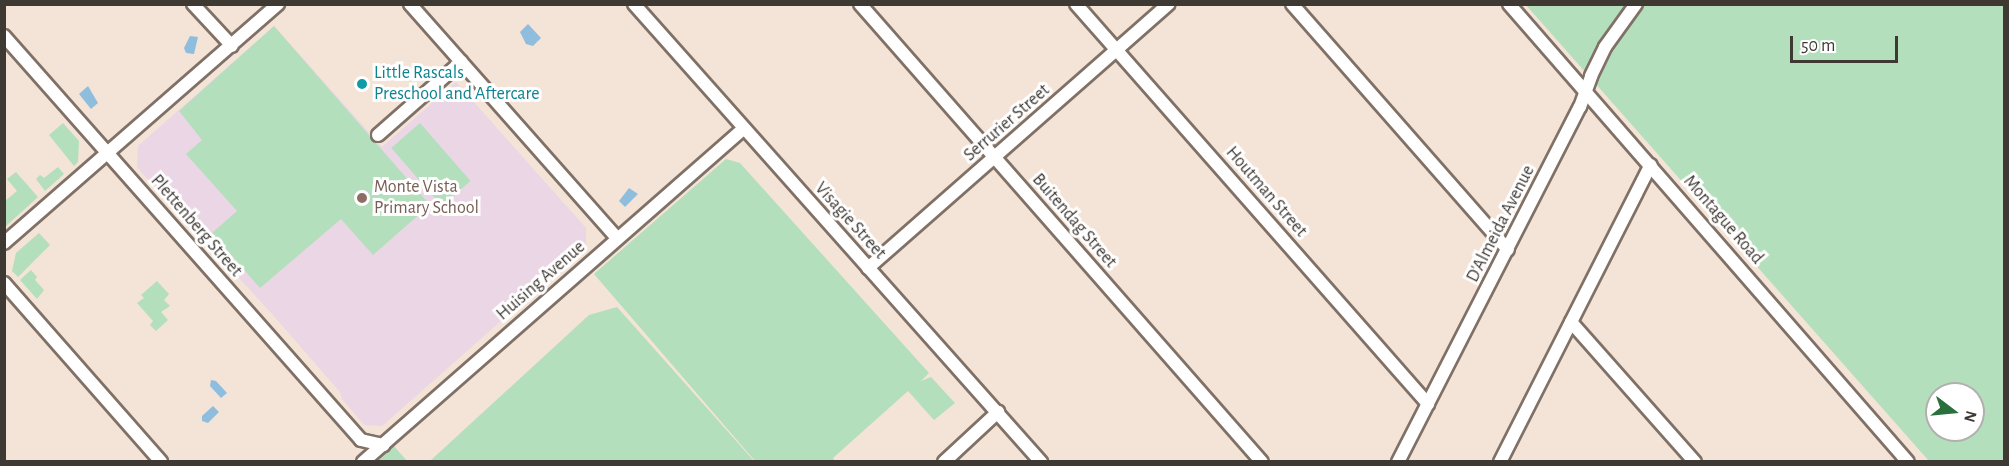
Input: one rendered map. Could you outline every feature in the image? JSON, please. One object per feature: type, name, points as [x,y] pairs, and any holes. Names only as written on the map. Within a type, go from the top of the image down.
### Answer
[{"type":"street","points":[[193,4],[232,46]]},
{"type":"street","points":[[4,243],[278,4]]},
{"type":"street","points":[[410,4],[617,238]]},
{"type":"street","name":"Visagie Street","points":[[634,4],[1041,462]]},
{"type":"street","name":"Buitendag Street","points":[[860,4],[1262,462]]},
{"type":"street","name":"Houtman Street","points":[[1076,4],[1428,404]]},
{"type":"street","name":"Serrurier Street","points":[[868,268],[1168,4]]},
{"type":"street","points":[[1292,4],[1508,250]]},
{"type":"street","name":"Montague Road","points":[[1509,4],[1651,165],[1904,460]]},
{"type":"street","name":"D'Almeida Avenue","points":[[1398,462],[1580,106],[1605,47],[1636,4]]},
{"type":"street","name":"Plettenberg Street","points":[[4,36],[361,440]]},
{"type":"street","points":[[378,135],[461,62]]},
{"type":"street","name":"Huising Avenue","points":[[362,462],[743,129]]},
{"type":"street","points":[[1500,462],[1651,165]]},
{"type":"street","points":[[4,283],[161,462]]},
{"type":"street","points":[[1571,322],[1695,462]]},
{"type":"street","points":[[944,462],[998,412]]},
{"type":"street","points":[[362,462],[361,440],[383,445]]},
{"type":"shaded area","name":"Monte Vista Primary School","points":[[274,26],[382,147],[456,82],[586,228],[586,246],[382,426],[364,425],[342,399],[340,392],[272,314],[229,267],[223,264],[137,167],[138,146]]},
{"type":"green space","points":[[1526,5],[2004,5],[2004,461],[1929,461]]},
{"type":"green space","points":[[274,26],[430,205],[373,255],[341,219],[260,288],[212,233],[237,211],[186,154],[202,140],[179,111]]},
{"type":"green space","points":[[63,123],[79,141],[78,162],[74,166],[49,135]]},
{"type":"green space","points":[[420,123],[471,181],[442,206],[391,148]]},
{"type":"green space","points":[[726,159],[740,163],[929,373],[921,381],[931,377],[955,403],[934,420],[908,391],[833,458],[835,461],[755,461],[594,274]]},
{"type":"green space","points":[[58,167],[64,174],[45,191],[36,179],[40,175],[44,178]]},
{"type":"green space","points":[[16,172],[38,197],[5,227],[5,201],[17,191],[7,179]]},
{"type":"green space","points":[[39,233],[50,245],[18,277],[12,271],[16,253]]},
{"type":"green space","points":[[31,270],[37,277],[35,280],[44,290],[37,299],[20,280]]},
{"type":"green space","points":[[157,281],[169,294],[164,300],[170,306],[161,312],[168,320],[156,331],[150,325],[153,321],[137,303],[144,298],[141,295]]},
{"type":"green space","points":[[617,307],[754,461],[430,461],[589,315]]},
{"type":"green space","points":[[393,445],[407,461],[375,461]]},
{"type":"water","points":[[528,24],[541,38],[533,46],[526,44],[520,32]]},
{"type":"water","points":[[190,36],[198,37],[194,54],[186,53],[184,48]]},
{"type":"water","points":[[88,86],[98,103],[91,109],[79,94]]},
{"type":"water","points":[[629,188],[638,194],[625,207],[619,201]]},
{"type":"water","points":[[211,380],[216,381],[227,393],[221,398],[210,386]]},
{"type":"water","points":[[213,406],[219,412],[208,423],[202,421],[202,416]]},
{"type":"place","name":"Little Rascals Preschool and Aftercare","points":[[362,84]]},
{"type":"place","name":"Monte Vista Primary School","points":[[362,198]]}]
